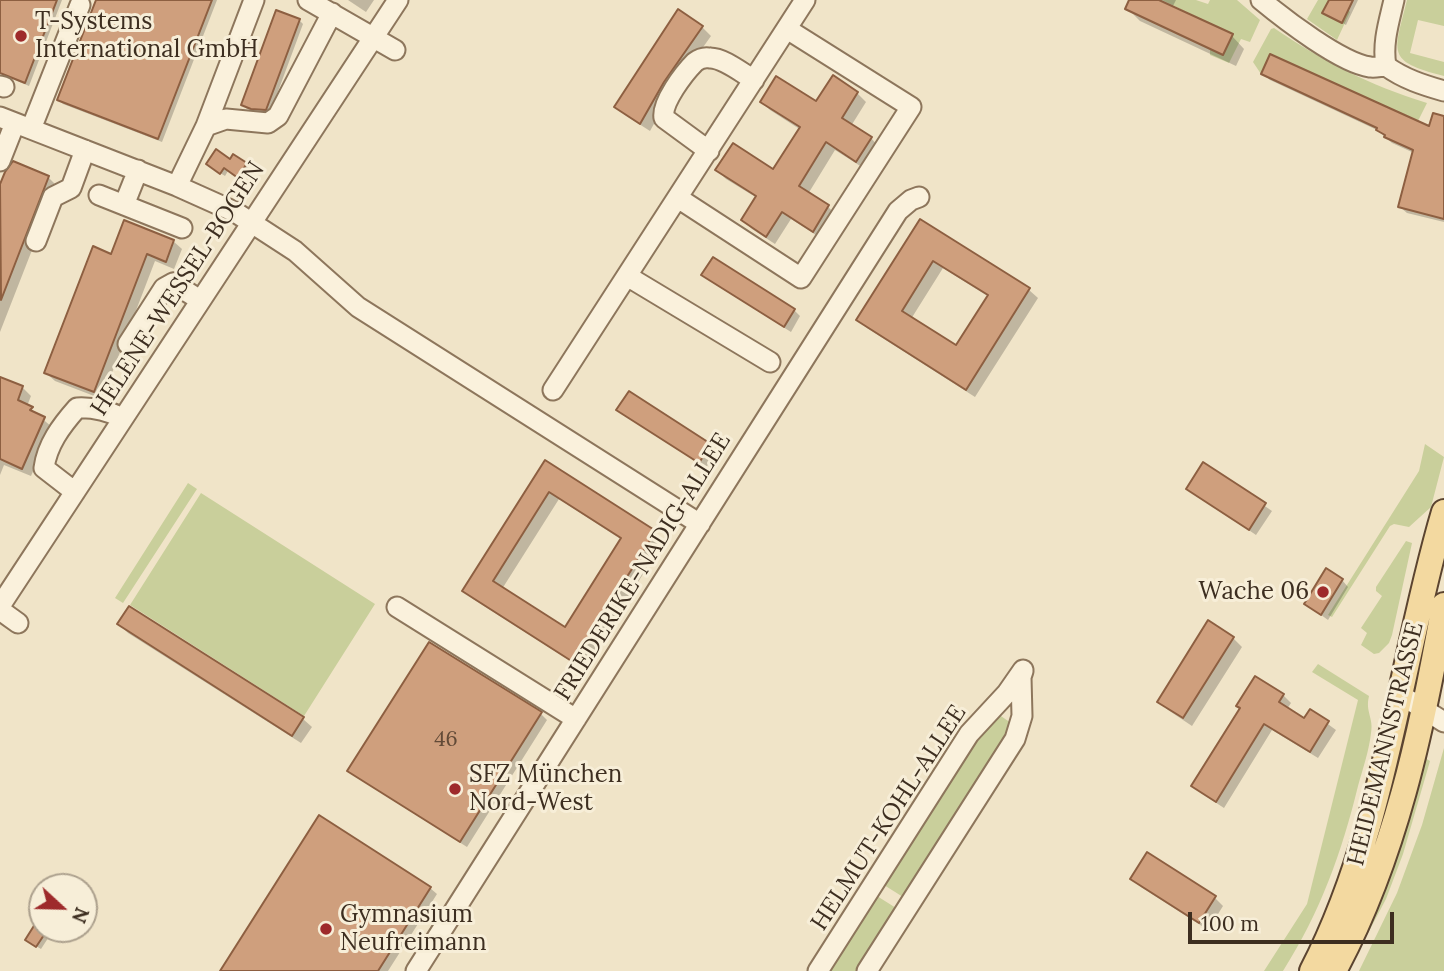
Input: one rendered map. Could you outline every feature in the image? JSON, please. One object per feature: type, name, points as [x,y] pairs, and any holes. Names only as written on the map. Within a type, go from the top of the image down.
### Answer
[{"type":"main road","name":"HEIDEMANNSTRASSE","points":[[1312,971],[1329,940],[1350,887],[1401,695],[1444,512]]},
{"type":"main road","name":"HEIDEMANNSTRASSE","points":[[1334,971],[1364,909],[1434,716],[1444,605]]},
{"type":"street","points":[[177,186],[206,126],[254,0]]},
{"type":"street","points":[[308,0],[396,50]]},
{"type":"street","name":"HELENE-WESSEL-BOGEN","points":[[1,602],[398,0]]},
{"type":"street","points":[[553,390],[805,0]]},
{"type":"street","points":[[1261,0],[1317,41],[1351,61],[1370,68],[1386,66]]},
{"type":"street","points":[[1394,0],[1385,37],[1386,66],[1397,75],[1444,91]]},
{"type":"street","points":[[0,161],[15,123],[80,5]]},
{"type":"street","points":[[206,126],[226,119],[268,123],[278,116],[332,13]]},
{"type":"street","points":[[678,198],[801,278],[911,107],[787,29]]},
{"type":"street","points":[[709,151],[664,118],[666,102],[697,60],[707,57],[715,58],[754,80]]},
{"type":"street","points":[[15,123],[219,203],[252,222],[295,251],[358,307],[700,524]]},
{"type":"street","points":[[36,241],[53,197],[71,188],[85,150]]},
{"type":"street","points":[[124,205],[138,170]]},
{"type":"street","points":[[99,195],[182,228]]},
{"type":"street","name":"FRIEDERIKE-NADIG-ALLEE","points":[[416,971],[898,211],[919,197]]},
{"type":"street","points":[[626,276],[770,362]]},
{"type":"street","points":[[128,344],[164,288],[173,283],[201,300]]},
{"type":"street","points":[[75,492],[44,468],[46,454],[64,422],[77,408],[88,407],[109,411],[123,418]]},
{"type":"street","points":[[1,602],[18,623]]},
{"type":"street","points":[[397,607],[576,719]]},
{"type":"street","name":"HELMUT-KOHL-ALLEE","points":[[818,971],[969,734],[1007,693],[1023,670],[1022,716],[1015,739],[867,971]]},
{"type":"street","points":[[1401,695],[1434,716]]},
{"type":"green space","points":[[1162,0],[1196,0],[1208,4],[1210,0],[1237,0],[1260,20],[1250,42],[1241,39],[1229,63],[1210,55],[1210,49],[1223,54],[1232,34]]},
{"type":"green space","points":[[1318,0],[1329,0],[1323,14],[1342,23],[1348,10],[1350,12],[1337,40],[1307,19]]},
{"type":"green space","points":[[1407,0],[1444,0],[1444,26],[1418,20],[1410,53],[1444,62],[1444,76],[1411,65],[1398,52],[1397,43]]},
{"type":"green space","points":[[1274,28],[1348,72],[1427,103],[1417,123],[1410,117],[1270,55],[1261,74],[1253,62]]},
{"type":"green space","points":[[1425,444],[1444,457],[1431,507],[1409,527],[1394,524],[1390,526],[1332,617],[1328,615],[1419,471]]},
{"type":"green space","points":[[188,483],[197,489],[123,603],[115,598]]},
{"type":"green space","points":[[201,493],[375,604],[304,716],[130,605]]},
{"type":"green space","points":[[1406,541],[1412,543],[1392,635],[1389,643],[1379,653],[1374,654],[1361,645],[1367,633],[1361,628],[1382,596],[1376,591],[1376,587]]},
{"type":"green space","points":[[1318,664],[1369,696],[1372,728],[1370,740],[1345,835],[1319,904],[1283,971],[1264,971],[1307,904],[1358,700],[1312,672]]},
{"type":"green space","points":[[998,714],[1011,723],[1008,732],[903,897],[884,885],[991,717]]},
{"type":"green space","points":[[1444,748],[1444,971],[1359,971],[1397,893],[1422,825]]},
{"type":"green space","points":[[1425,758],[1430,761],[1403,854],[1386,899],[1348,971],[1342,971],[1389,865],[1402,844]]},
{"type":"green space","points":[[877,896],[896,908],[857,971],[830,971]]},
{"type":"building","name":"T-Systems International GmbH","points":[[0,0],[57,0],[25,83],[0,73]]},
{"type":"building","points":[[96,0],[212,0],[158,139],[57,100]]},
{"type":"building","points":[[1129,0],[1159,0],[1233,34],[1223,55],[1125,9]]},
{"type":"building","points":[[1329,0],[1353,0],[1342,23],[1322,13]]},
{"type":"building","points":[[678,9],[703,26],[664,82],[640,124],[614,107]]},
{"type":"building","points":[[276,10],[300,19],[266,110],[251,109],[241,105]]},
{"type":"building","points":[[1270,54],[1429,126],[1433,113],[1444,116],[1444,219],[1398,207],[1413,150],[1384,137],[1377,128],[1261,74]]},
{"type":"building","points":[[833,75],[858,92],[842,118],[872,137],[856,162],[826,142],[799,186],[829,205],[813,232],[782,212],[766,237],[741,220],[756,196],[715,170],[733,143],[773,169],[800,127],[760,102],[776,76],[816,101]]},
{"type":"building","points":[[216,149],[230,159],[233,154],[247,163],[238,178],[224,168],[220,174],[206,164]]},
{"type":"building","points":[[13,161],[49,176],[1,300],[0,184]]},
{"type":"building","points":[[920,219],[1030,288],[966,390],[856,320]],"holes":[[[933,261],[988,295],[956,345],[902,311]]]},
{"type":"building","points":[[124,220],[174,240],[166,262],[147,254],[94,392],[44,373],[93,246],[111,254]]},
{"type":"building","points":[[713,257],[795,309],[784,327],[701,275]]},
{"type":"building","points":[[0,377],[23,386],[18,400],[45,417],[22,469],[0,459]]},
{"type":"building","points":[[629,391],[711,444],[699,463],[616,410]]},
{"type":"building","points":[[545,460],[656,531],[573,662],[462,591]],"holes":[[[549,492],[621,538],[565,627],[493,581]]]},
{"type":"building","points":[[1203,462],[1266,503],[1249,530],[1186,489]]},
{"type":"building","name":"Wache 06","points":[[1326,568],[1343,579],[1321,615],[1304,604]]},
{"type":"building","points":[[129,606],[304,717],[292,736],[117,624]]},
{"type":"building","points":[[1208,620],[1234,637],[1183,718],[1157,702]]},
{"type":"building","points":[[429,642],[542,712],[460,842],[347,771]]},
{"type":"building","points":[[1255,676],[1284,694],[1279,702],[1304,718],[1310,709],[1329,721],[1310,752],[1264,724],[1216,802],[1191,786],[1240,708],[1236,706]]},
{"type":"building","name":"Gymnasium Neufreimann","points":[[319,815],[431,887],[378,971],[220,971]]},
{"type":"building","points":[[1147,852],[1216,896],[1199,923],[1130,879]]},
{"type":"place","name":"T-Systems International GmbH","points":[[21,36]]},
{"type":"place","name":"Wache 06","points":[[1323,592]]},
{"type":"place","name":"SFZ München Nord-West","points":[[455,789]]},
{"type":"place","name":"Gymnasium Neufreimann","points":[[326,929]]}]
